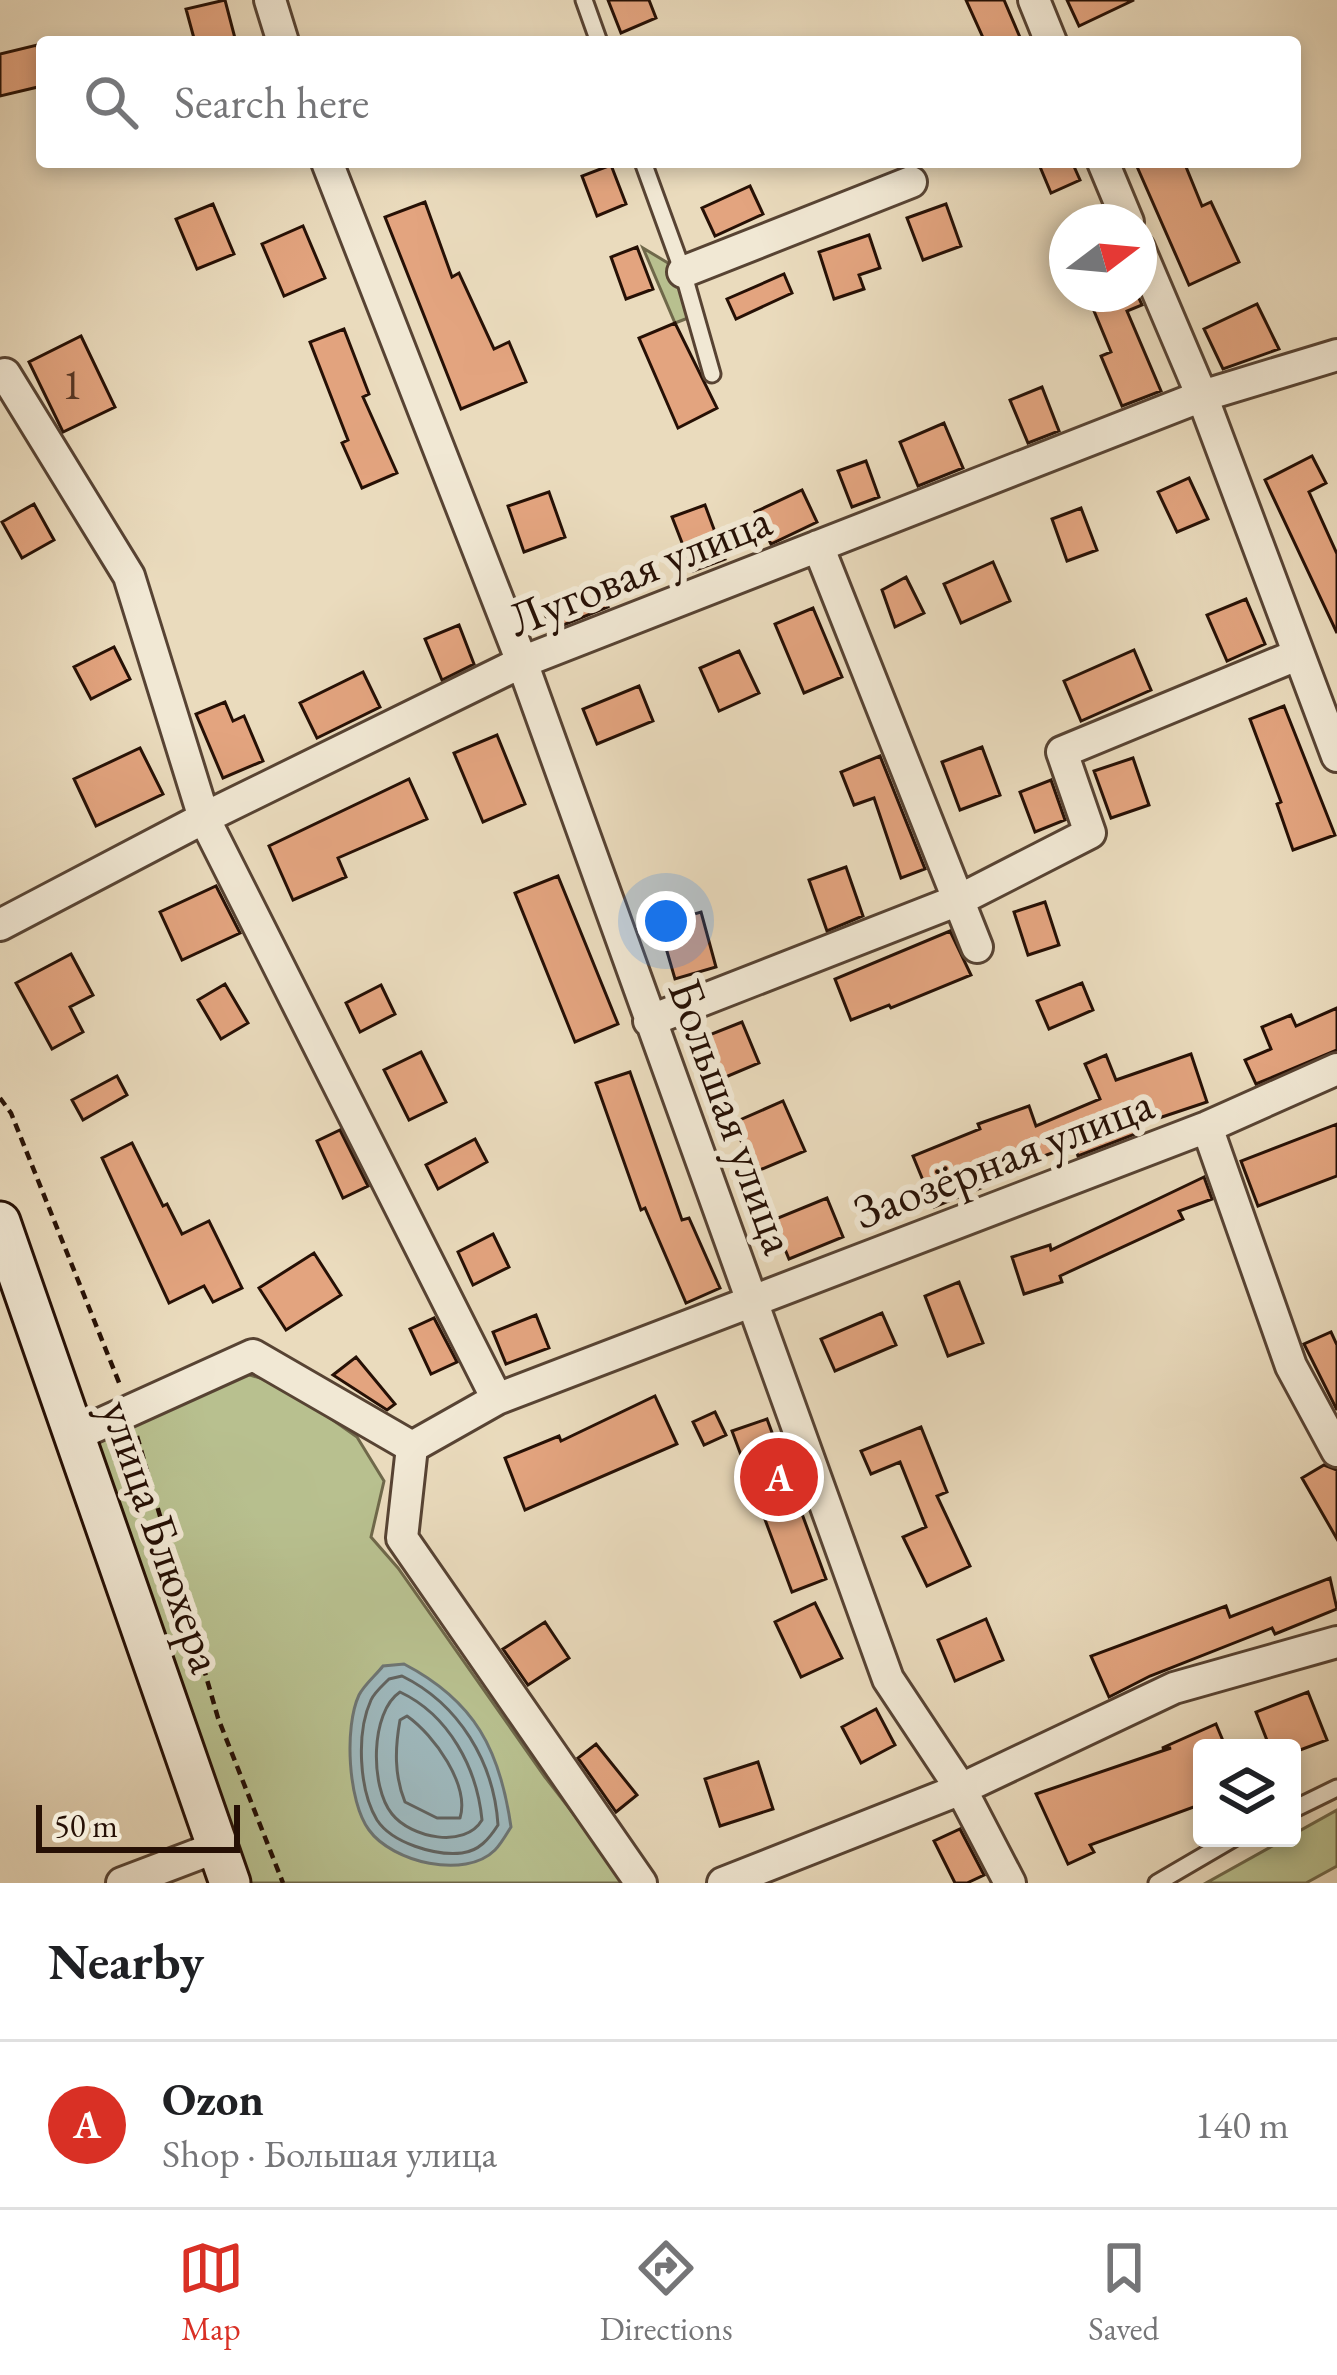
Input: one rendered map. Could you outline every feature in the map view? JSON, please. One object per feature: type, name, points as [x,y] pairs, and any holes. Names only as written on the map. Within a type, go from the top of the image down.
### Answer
[{"type":"street","points":[[270,0],[281,36]]},
{"type":"street","points":[[1034,0],[1049,36]]},
{"type":"street","name":"Большая улица","points":[[329,168],[522,662],[888,1678],[961,1789],[1010,1883]]},
{"type":"street","points":[[1105,168],[1120,204]]},
{"type":"street","points":[[683,272],[911,182]]},
{"type":"street","points":[[1157,290],[1202,396],[1337,756]]},
{"type":"street","name":"Луговая улица","points":[[0,925],[204,818],[522,662],[1202,396],[1337,355]]},
{"type":"street","points":[[5,374],[129,576],[204,818],[497,1399]]},
{"type":"street","points":[[818,546],[977,947]]},
{"type":"street","points":[[650,1021],[961,898],[1090,833],[1061,752],[1297,655]]},
{"type":"street","name":"Заозёрная улица","points":[[412,1447],[497,1399],[1207,1126],[1337,1069]]},
{"type":"street","points":[[1207,1126],[1291,1366],[1337,1451]]},
{"type":"street","name":"улица Блюхера","points":[[0,1222],[224,1865]]},
{"type":"street","points":[[74,1436],[253,1354],[412,1447],[402,1538],[641,1883]]},
{"type":"street","points":[[723,1883],[961,1789],[1174,1688],[1337,1642]]},
{"type":"street","points":[[122,1883],[224,1865]]},
{"type":"lane","points":[[584,0],[597,36]]},
{"type":"lane","points":[[645,168],[683,272],[712,374]]},
{"type":"lane","points":[[1301,1806],[1337,1788]]},
{"type":"lane","points":[[1157,1883],[1219,1847]]},
{"type":"path","points":[[0,1098],[11,1113],[130,1411],[218,1718],[283,1883]]},
{"type":"green space","points":[[643,248],[683,272],[696,315],[675,323]]},
{"type":"green space","points":[[240,1372],[283,1385],[357,1437],[384,1481],[371,1537],[627,1883],[241,1883],[97,1444],[157,1408]]},
{"type":"green space","points":[[1337,1810],[1337,1866],[1306,1883],[1206,1883],[1271,1847],[1301,1847],[1301,1830]]},
{"type":"water","points":[[404,1664],[449,1694],[480,1730],[491,1751],[511,1827],[497,1848],[482,1859],[448,1865],[394,1851],[369,1830],[356,1802],[350,1764],[354,1709],[361,1691],[383,1666]]},
{"type":"building","points":[[225,0],[234,36],[193,36],[186,9]]},
{"type":"building","points":[[608,0],[649,0],[656,18],[621,33]]},
{"type":"building","points":[[966,0],[1004,0],[1019,36],[982,36]]},
{"type":"building","points":[[1067,0],[1134,0],[1079,26]]},
{"type":"building","points":[[36,45],[36,87],[0,96],[0,54]]},
{"type":"building","points":[[612,168],[626,204],[597,216],[582,176]]},
{"type":"building","points":[[1041,168],[1075,168],[1080,180],[1051,193]]},
{"type":"building","points":[[1138,168],[1186,168],[1202,206],[1211,202],[1239,262],[1189,285]]},
{"type":"building","points":[[750,186],[763,214],[715,236],[702,208]]},
{"type":"building","points":[[425,202],[452,277],[459,273],[494,349],[509,342],[526,382],[461,409],[385,217]]},
{"type":"building","points":[[213,204],[234,254],[197,269],[176,219]]},
{"type":"building","points":[[946,204],[961,246],[923,260],[907,218]]},
{"type":"building","points":[[303,226],[325,278],[284,296],[262,244]]},
{"type":"building","points":[[869,235],[880,268],[859,275],[864,289],[834,299],[819,252]]},
{"type":"building","points":[[637,247],[653,289],[626,299],[611,257]]},
{"type":"building","points":[[784,274],[792,293],[736,319],[727,299]]},
{"type":"building","points":[[1257,304],[1279,349],[1223,369],[1204,329]]},
{"type":"building","points":[[1094,312],[1127,312],[1161,391],[1122,406],[1101,356],[1111,352]]},
{"type":"building","points":[[675,323],[717,408],[678,428],[639,338]]},
{"type":"building","points":[[344,329],[369,394],[363,397],[397,473],[362,488],[342,443],[348,440],[310,342]]},
{"type":"building","points":[[81,336],[115,407],[63,432],[29,362]]},
{"type":"building","points":[[1042,387],[1059,431],[1028,443],[1010,400]]},
{"type":"building","points":[[944,423],[963,468],[918,486],[900,442]]},
{"type":"building","points":[[1312,456],[1326,483],[1309,492],[1337,554],[1337,633],[1265,480]]},
{"type":"building","points":[[866,461],[879,497],[852,507],[838,471]]},
{"type":"building","points":[[1189,478],[1208,519],[1177,532],[1158,492]]},
{"type":"building","points":[[802,490],[817,522],[771,544],[755,512]]},
{"type":"building","points":[[549,492],[565,537],[524,552],[508,506]]},
{"type":"building","points":[[34,504],[54,540],[22,558],[2,522]]},
{"type":"building","points":[[705,505],[725,559],[693,571],[672,517]]},
{"type":"building","points":[[1081,508],[1097,550],[1067,561],[1052,519]]},
{"type":"building","points":[[993,562],[1010,601],[961,623],[944,584]]},
{"type":"building","points":[[906,577],[924,613],[895,627],[882,590]]},
{"type":"building","points":[[598,581],[608,607],[551,630],[541,603]]},
{"type":"building","points":[[1246,599],[1265,644],[1227,661],[1207,615]]},
{"type":"building","points":[[813,608],[842,677],[804,693],[775,624]]},
{"type":"building","points":[[459,625],[474,664],[442,680],[425,639]]},
{"type":"building","points":[[114,647],[130,679],[91,699],[74,667]]},
{"type":"building","points":[[1134,650],[1151,690],[1081,721],[1064,681]]},
{"type":"building","points":[[739,651],[759,693],[719,711],[700,668]]},
{"type":"building","points":[[363,672],[380,707],[317,738],[300,703]]},
{"type":"building","points":[[639,686],[653,721],[597,744],[583,709]]},
{"type":"building","points":[[225,702],[233,721],[244,716],[263,761],[223,778],[196,714]]},
{"type":"building","points":[[1284,706],[1335,835],[1293,850],[1250,719]]},
{"type":"building","points":[[497,735],[525,804],[483,822],[454,753]]},
{"type":"building","points":[[982,747],[1000,795],[960,810],[942,762]]},
{"type":"building","points":[[140,748],[163,794],[96,826],[74,779]]},
{"type":"building","points":[[880,756],[925,869],[901,878],[874,798],[854,805],[841,772]]},
{"type":"building","points":[[1133,758],[1149,805],[1111,818],[1094,771]]},
{"type":"building","points":[[409,779],[427,819],[338,858],[346,877],[293,900],[269,846]]},
{"type":"building","points":[[1051,780],[1065,820],[1035,832],[1020,792]]},
{"type":"building","points":[[846,867],[863,916],[827,931],[809,880]]},
{"type":"building","points":[[558,876],[618,1024],[575,1042],[515,893]]},
{"type":"building","points":[[216,886],[240,933],[182,960],[160,912]]},
{"type":"building","points":[[1045,902],[1059,945],[1028,955],[1014,912]]},
{"type":"building","points":[[701,912],[716,967],[675,979],[659,924]]},
{"type":"building","points":[[950,931],[971,975],[851,1020],[835,979]]},
{"type":"building","points":[[71,954],[93,995],[70,1007],[83,1032],[52,1049],[16,983]]},
{"type":"building","points":[[1082,983],[1093,1010],[1049,1029],[1037,1001]]},
{"type":"building","points":[[225,984],[248,1023],[221,1039],[198,1000]]},
{"type":"building","points":[[381,985],[395,1014],[360,1032],[346,1003]]},
{"type":"building","points":[[1337,1008],[1337,1050],[1256,1084],[1245,1060],[1271,1049],[1262,1027],[1291,1015],[1296,1026]]},
{"type":"building","points":[[742,1022],[759,1063],[721,1079],[704,1037]]},
{"type":"building","points":[[421,1052],[446,1102],[409,1120],[384,1070]]},
{"type":"building","points":[[1191,1054],[1207,1102],[1135,1126],[1138,1133],[1078,1156],[1074,1145],[978,1180],[981,1188],[934,1207],[913,1156],[980,1129],[978,1124],[1029,1106],[1036,1126],[1100,1099],[1085,1064],[1106,1055],[1116,1080]]},
{"type":"building","points":[[630,1072],[682,1220],[689,1218],[720,1288],[686,1303],[645,1208],[641,1210],[596,1083]]},
{"type":"building","points":[[117,1076],[127,1095],[83,1120],[72,1100]]},
{"type":"building","points":[[783,1101],[805,1151],[755,1172],[733,1123]]},
{"type":"building","points":[[1337,1124],[1337,1176],[1258,1206],[1241,1161]]},
{"type":"building","points":[[340,1130],[368,1186],[343,1198],[317,1141]]},
{"type":"building","points":[[475,1139],[487,1162],[438,1189],[426,1165]]},
{"type":"building","points":[[132,1143],[182,1234],[209,1221],[242,1288],[213,1302],[204,1286],[169,1303],[102,1158]]},
{"type":"building","points":[[1204,1177],[1212,1199],[1179,1211],[1183,1219],[1060,1276],[1062,1282],[1024,1294],[1012,1257],[1050,1245],[1051,1250]]},
{"type":"building","points":[[827,1198],[843,1237],[789,1259],[773,1220]]},
{"type":"building","points":[[493,1234],[509,1267],[473,1285],[458,1252]]},
{"type":"building","points":[[314,1253],[341,1295],[286,1330],[259,1288]]},
{"type":"building","points":[[959,1282],[983,1343],[948,1356],[925,1296]]},
{"type":"building","points":[[882,1313],[896,1345],[835,1371],[821,1339]]},
{"type":"building","points":[[536,1315],[549,1348],[506,1364],[493,1332]]},
{"type":"building","points":[[434,1318],[457,1362],[431,1374],[410,1329]]},
{"type":"building","points":[[1331,1332],[1337,1345],[1337,1410],[1304,1344]]},
{"type":"building","points":[[356,1357],[395,1404],[387,1410],[333,1375]]},
{"type":"building","points":[[655,1396],[677,1444],[525,1510],[505,1458],[559,1436],[561,1441]]},
{"type":"building","points":[[715,1412],[726,1435],[704,1445],[693,1422]]},
{"type":"building","points":[[767,1419],[826,1579],[792,1592],[732,1431]]},
{"type":"building","points":[[921,1427],[947,1492],[937,1496],[970,1566],[927,1586],[903,1537],[926,1527],[900,1462],[871,1474],[861,1451]]},
{"type":"building","points":[[1324,1465],[1337,1470],[1337,1539],[1302,1478]]},
{"type":"building","points":[[1330,1578],[1337,1609],[1275,1634],[1272,1628],[1109,1697],[1091,1656],[1226,1606],[1230,1617]]},
{"type":"building","points":[[815,1603],[842,1658],[801,1677],[775,1622]]},
{"type":"building","points":[[986,1619],[1003,1660],[955,1681],[938,1640]]},
{"type":"building","points":[[545,1622],[569,1658],[528,1685],[503,1649]]},
{"type":"building","points":[[1308,1692],[1327,1740],[1301,1750],[1301,1739],[1266,1739],[1256,1712]]},
{"type":"building","points":[[876,1709],[895,1745],[861,1763],[842,1727]]},
{"type":"building","points":[[1216,1724],[1222,1739],[1193,1739],[1193,1807],[1090,1845],[1094,1852],[1068,1864],[1036,1794],[1171,1748],[1162,1748]]},
{"type":"building","points":[[596,1744],[637,1795],[616,1812],[578,1758]]},
{"type":"building","points":[[758,1762],[773,1809],[720,1826],[705,1779]]},
{"type":"building","points":[[960,1829],[984,1875],[967,1883],[955,1883],[934,1841]]},
{"type":"place","name":"Ozon","points":[[779,1477]]}]
